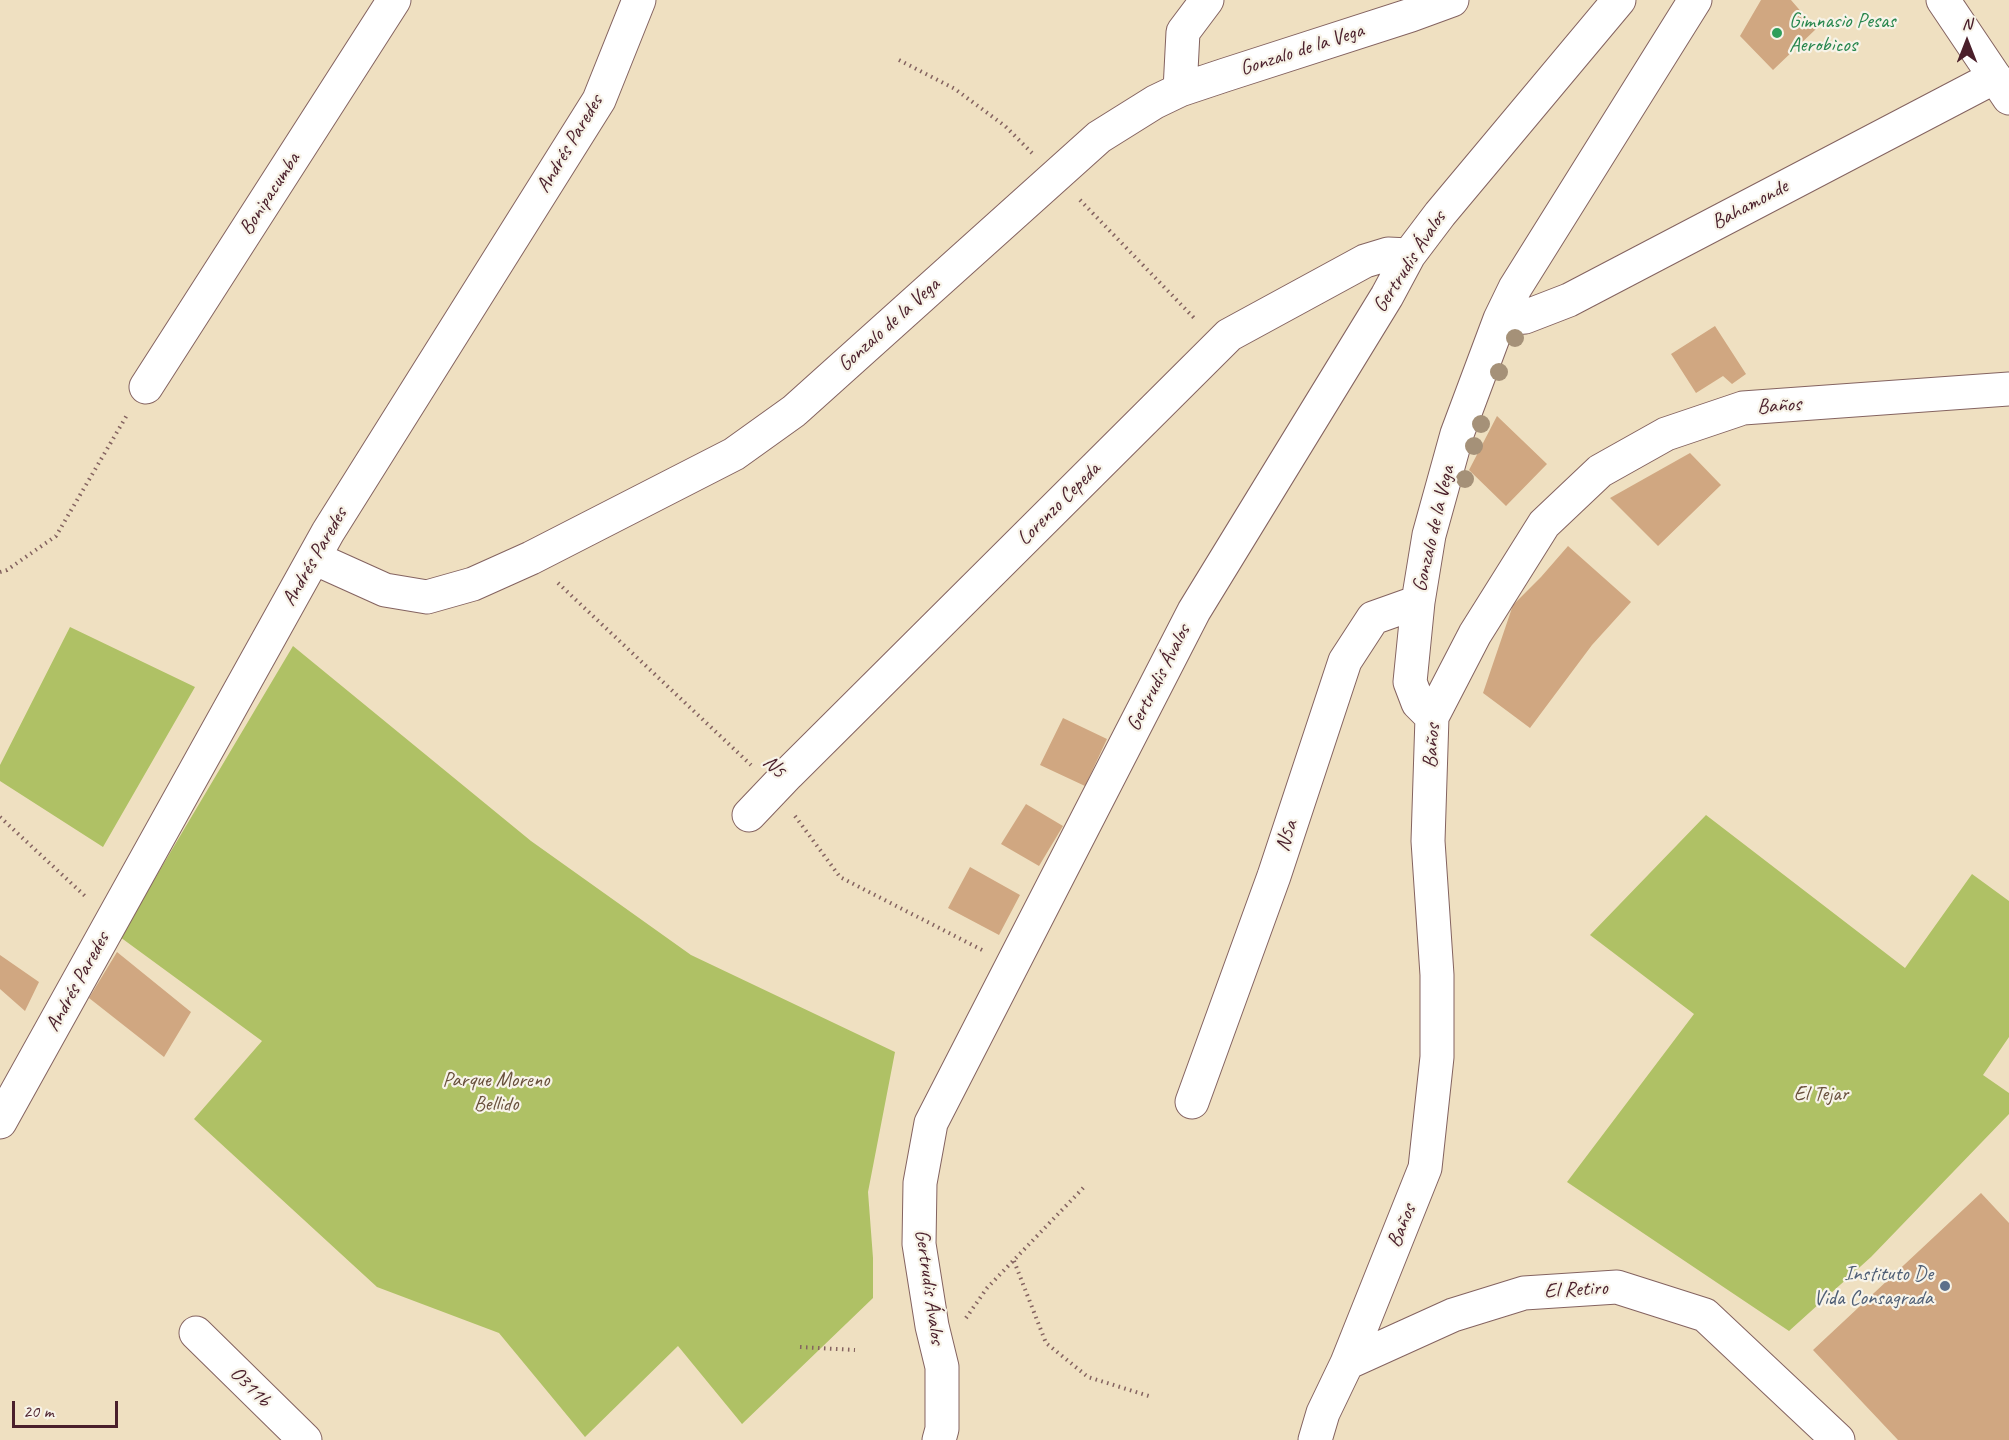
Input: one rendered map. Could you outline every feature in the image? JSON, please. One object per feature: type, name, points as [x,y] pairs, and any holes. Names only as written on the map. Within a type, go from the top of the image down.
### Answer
[{"type":"street","name":"Bonipacumba","points":[[146,387],[394,0]]},
{"type":"street","name":"Andrés Paredes","points":[[2,1112],[112,921],[328,532],[599,100],[639,0]]},
{"type":"street","points":[[1180,90],[1183,32],[1207,0]]},
{"type":"street","name":"Gonzalo de la Vega","points":[[314,558],[385,590],[427,597],[473,585],[531,558],[734,454],[794,411],[1100,136],[1155,102],[1180,90],[1410,8],[1452,0]]},
{"type":"street","name":"Gertrudis Ávalos","points":[[939,1440],[942,1430],[942,1367],[919,1244],[920,1183],[932,1123],[1194,610],[1387,296],[1409,255],[1440,214],[1619,0]]},
{"type":"street","name":"Gonzalo de la Vega","points":[[1432,717],[1418,703],[1410,682],[1418,602],[1429,535],[1454,445],[1500,319],[1515,288],[1695,0]]},
{"type":"street","points":[[1943,0],[2002,88]]},
{"type":"street","name":"Bahamonde","points":[[1500,319],[1525,317],[1569,300],[2002,88]]},
{"type":"street","name":"Lorenzo Cepeda","points":[[749,815],[1229,335],[1365,261],[1388,254],[1409,255]]},
{"type":"street","name":"Baños","points":[[1315,1440],[1323,1413],[1347,1363],[1425,1168],[1437,1057],[1437,975],[1428,841],[1432,717],[1475,634],[1544,524],[1600,471],[1666,434],[1743,408],[2009,389]]},
{"type":"street","name":"N5a","points":[[1192,1102],[1274,876],[1346,661],[1373,618],[1418,602]]},
{"type":"street","name":"El Retiro","points":[[1347,1363],[1453,1315],[1524,1293],[1617,1287],[1705,1315],[1838,1440]]},
{"type":"street","name":"O311b","points":[[196,1333],[304,1440]]},
{"type":"path","points":[[0,572],[7,570],[56,536],[119,427]]},
{"type":"path","name":"N5","points":[[531,558],[775,788],[840,877],[1012,966]]},
{"type":"path","points":[[0,817],[112,921]]},
{"type":"path","points":[[934,1334],[964,1321],[987,1288],[1086,1185]]},
{"type":"path","points":[[1014,1261],[1046,1343],[1088,1377],[1152,1397]]},
{"type":"path","points":[[800,1347],[855,1350]]},
{"type":"green space","points":[[70,627],[195,687],[103,847],[0,781],[0,765]]},
{"type":"green space","name":"Parque Moreno Bellido","points":[[293,646],[531,841],[691,955],[895,1052],[868,1192],[873,1258],[873,1298],[742,1424],[678,1346],[585,1437],[499,1333],[377,1287],[194,1119],[262,1041],[120,937]]},
{"type":"green space","name":"El Tejar","points":[[1706,815],[1905,968],[1972,874],[2009,901],[2009,1037],[1983,1075],[2009,1093],[2009,1114],[1871,1257],[1789,1331],[1567,1182],[1694,1014],[1590,935]]},
{"type":"building","name":"Gimnasio Pesas Aerobicos","points":[[1761,0],[1791,0],[1816,29],[1773,70],[1740,36]]},
{"type":"building","points":[[1715,326],[1746,374],[1732,384],[1723,376],[1696,393],[1671,354]]},
{"type":"building","points":[[1497,416],[1547,464],[1506,506],[1469,470]]},
{"type":"building","points":[[1690,453],[1721,485],[1658,546],[1610,498]]},
{"type":"building","points":[[1568,546],[1631,602],[1592,645],[1530,728],[1483,693],[1513,605]]},
{"type":"building","points":[[1063,718],[1107,739],[1085,786],[1040,765]]},
{"type":"building","points":[[1026,804],[1063,826],[1039,866],[1001,844]]},
{"type":"building","points":[[970,867],[1020,895],[999,935],[948,908]]},
{"type":"building","points":[[117,952],[191,1012],[164,1057],[89,998]]},
{"type":"building","points":[[0,955],[39,982],[25,1011],[0,989]]},
{"type":"building","name":"Instituto De Vida Consagrada","points":[[1981,1193],[2009,1223],[2009,1440],[1898,1440],[1813,1350]]},
{"type":"place","name":"Gimnasio Pesas Aerobicos","points":[[1777,33]]},
{"type":"place","name":"Instituto De Vida Consagrada","points":[[1945,1286]]}]
